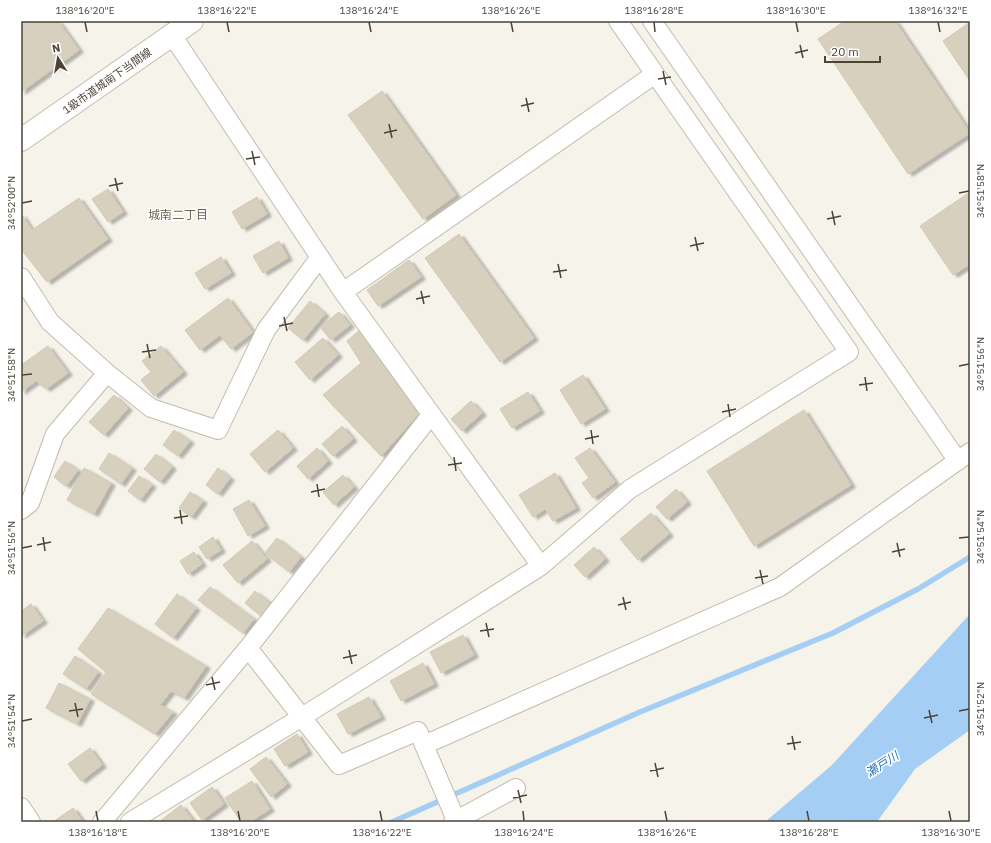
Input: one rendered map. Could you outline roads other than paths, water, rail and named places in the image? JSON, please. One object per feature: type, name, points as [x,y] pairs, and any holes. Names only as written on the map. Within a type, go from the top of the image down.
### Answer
[{"type":"street","name":"1級市道城南下当間線","points":[[21,140],[192,21]]},
{"type":"street","points":[[130,822],[302,717],[542,566],[630,489],[849,352],[618,21]]},
{"type":"street","points":[[424,745],[780,587],[964,456],[652,21]]},
{"type":"street","points":[[172,35],[343,292],[542,566]]},
{"type":"street","points":[[343,292],[655,74]]},
{"type":"street","points":[[21,277],[50,322],[107,373],[151,408],[218,430],[266,330],[320,257]]},
{"type":"street","points":[[21,510],[30,503],[54,434],[107,373]]},
{"type":"street","points":[[102,822],[248,648],[431,415]]},
{"type":"street","points":[[248,648],[339,765],[418,731],[454,821],[516,788]]},
{"type":"street","points":[[21,807],[31,822]]},
{"type":"water","name":"瀬戸川","points":[[970,614],[970,730],[915,769],[877,822],[765,822],[832,765]]},
{"type":"waterway","points":[[392,822],[640,712],[833,633],[918,589],[970,557]]},
{"type":"district","name":"城南二丁目","points":[[178,214]]}]
